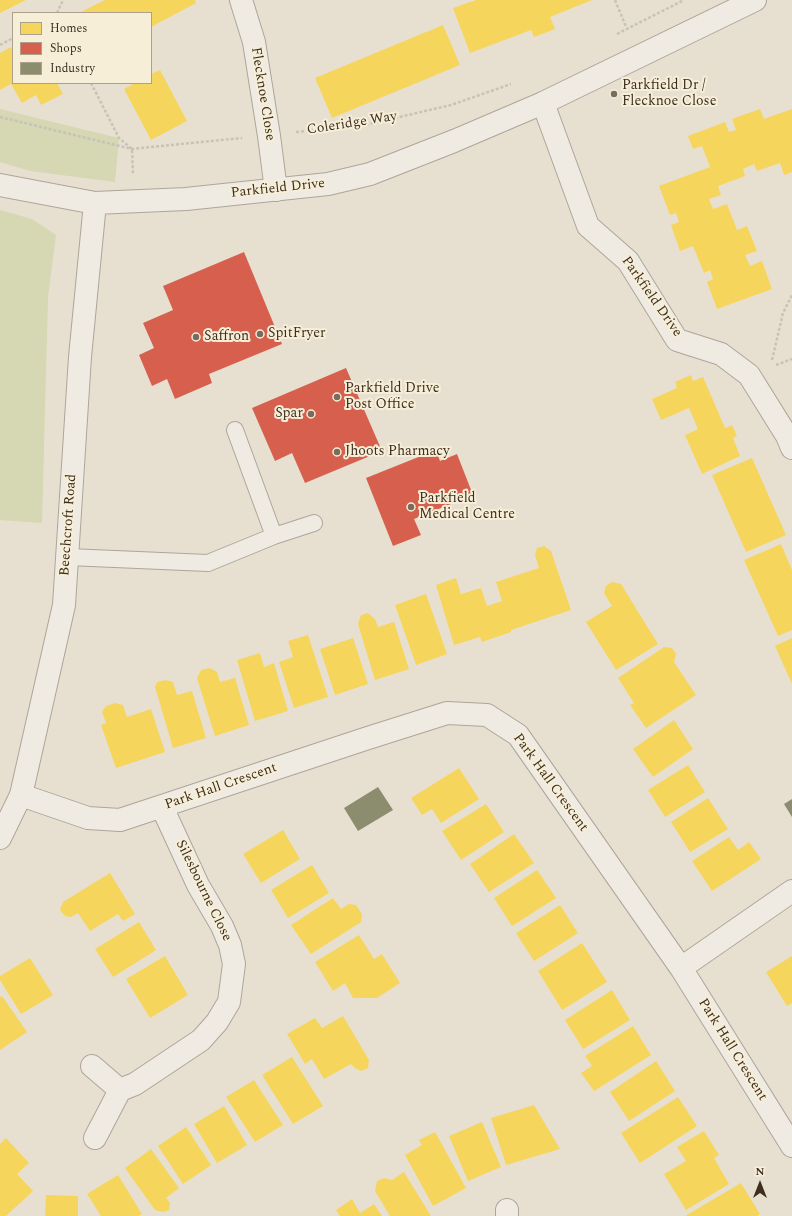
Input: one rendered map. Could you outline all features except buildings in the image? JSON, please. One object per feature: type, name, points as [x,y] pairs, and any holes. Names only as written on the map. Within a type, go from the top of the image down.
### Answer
[{"type":"street","name":"Flecknoe Close","points":[[241,0],[254,42],[276,190]]},
{"type":"street","name":"Parkfield Drive","points":[[0,185],[95,204],[186,199],[276,190],[328,184],[370,174],[543,104],[755,0]]},
{"type":"street","name":"Parkfield Drive","points":[[543,104],[588,226],[628,261],[677,340],[722,354],[749,375],[790,440]]},
{"type":"street","name":"Beechcroft Road","points":[[0,838],[21,794],[64,605],[80,357],[95,204]]},
{"type":"street","name":"Park Hall Crescent","points":[[21,794],[88,818],[120,820],[447,713],[486,715],[518,735],[681,968],[792,1146]]},
{"type":"street","name":"Silesbourne Close","points":[[120,1090],[135,1084],[201,1040],[217,1022],[229,1002],[234,964],[230,945],[222,926],[198,886],[162,807]]},
{"type":"street","points":[[681,968],[792,890]]},
{"type":"street","points":[[92,1066],[120,1090],[95,1138]]},
{"type":"lane","points":[[234,430],[274,536]]},
{"type":"lane","points":[[68,556],[208,564],[274,536],[314,523]]},
{"type":"path","points":[[57,12],[63,0]]},
{"type":"path","points":[[615,0],[626,29]]},
{"type":"path","points":[[613,36],[684,0]]},
{"type":"path","points":[[0,44],[12,38]]},
{"type":"path","name":"Coleridge Way","points":[[0,117],[132,149],[365,125],[451,104],[515,82]]},
{"type":"path","points":[[92,84],[119,138],[132,149],[135,201]]},
{"type":"path","points":[[771,367],[782,313],[792,295]]},
{"type":"green space","points":[[0,109],[119,138],[115,182],[30,171],[0,162]]},
{"type":"green space","points":[[0,210],[32,219],[56,235],[48,297],[42,523],[0,520]]},
{"type":"place","name":"Parkfield Dr / Flecknoe Close","points":[[614,94]]},
{"type":"place","name":"SpitFryer","points":[[260,334]]},
{"type":"place","name":"Saffron","points":[[196,337]]},
{"type":"place","name":"Parkfield Drive Post Office","points":[[337,397]]},
{"type":"place","name":"Spar","points":[[311,414]]},
{"type":"place","name":"Jhoots Pharmacy","points":[[337,452]]},
{"type":"place","name":"Parkfield Medical Centre","points":[[411,507]]}]
